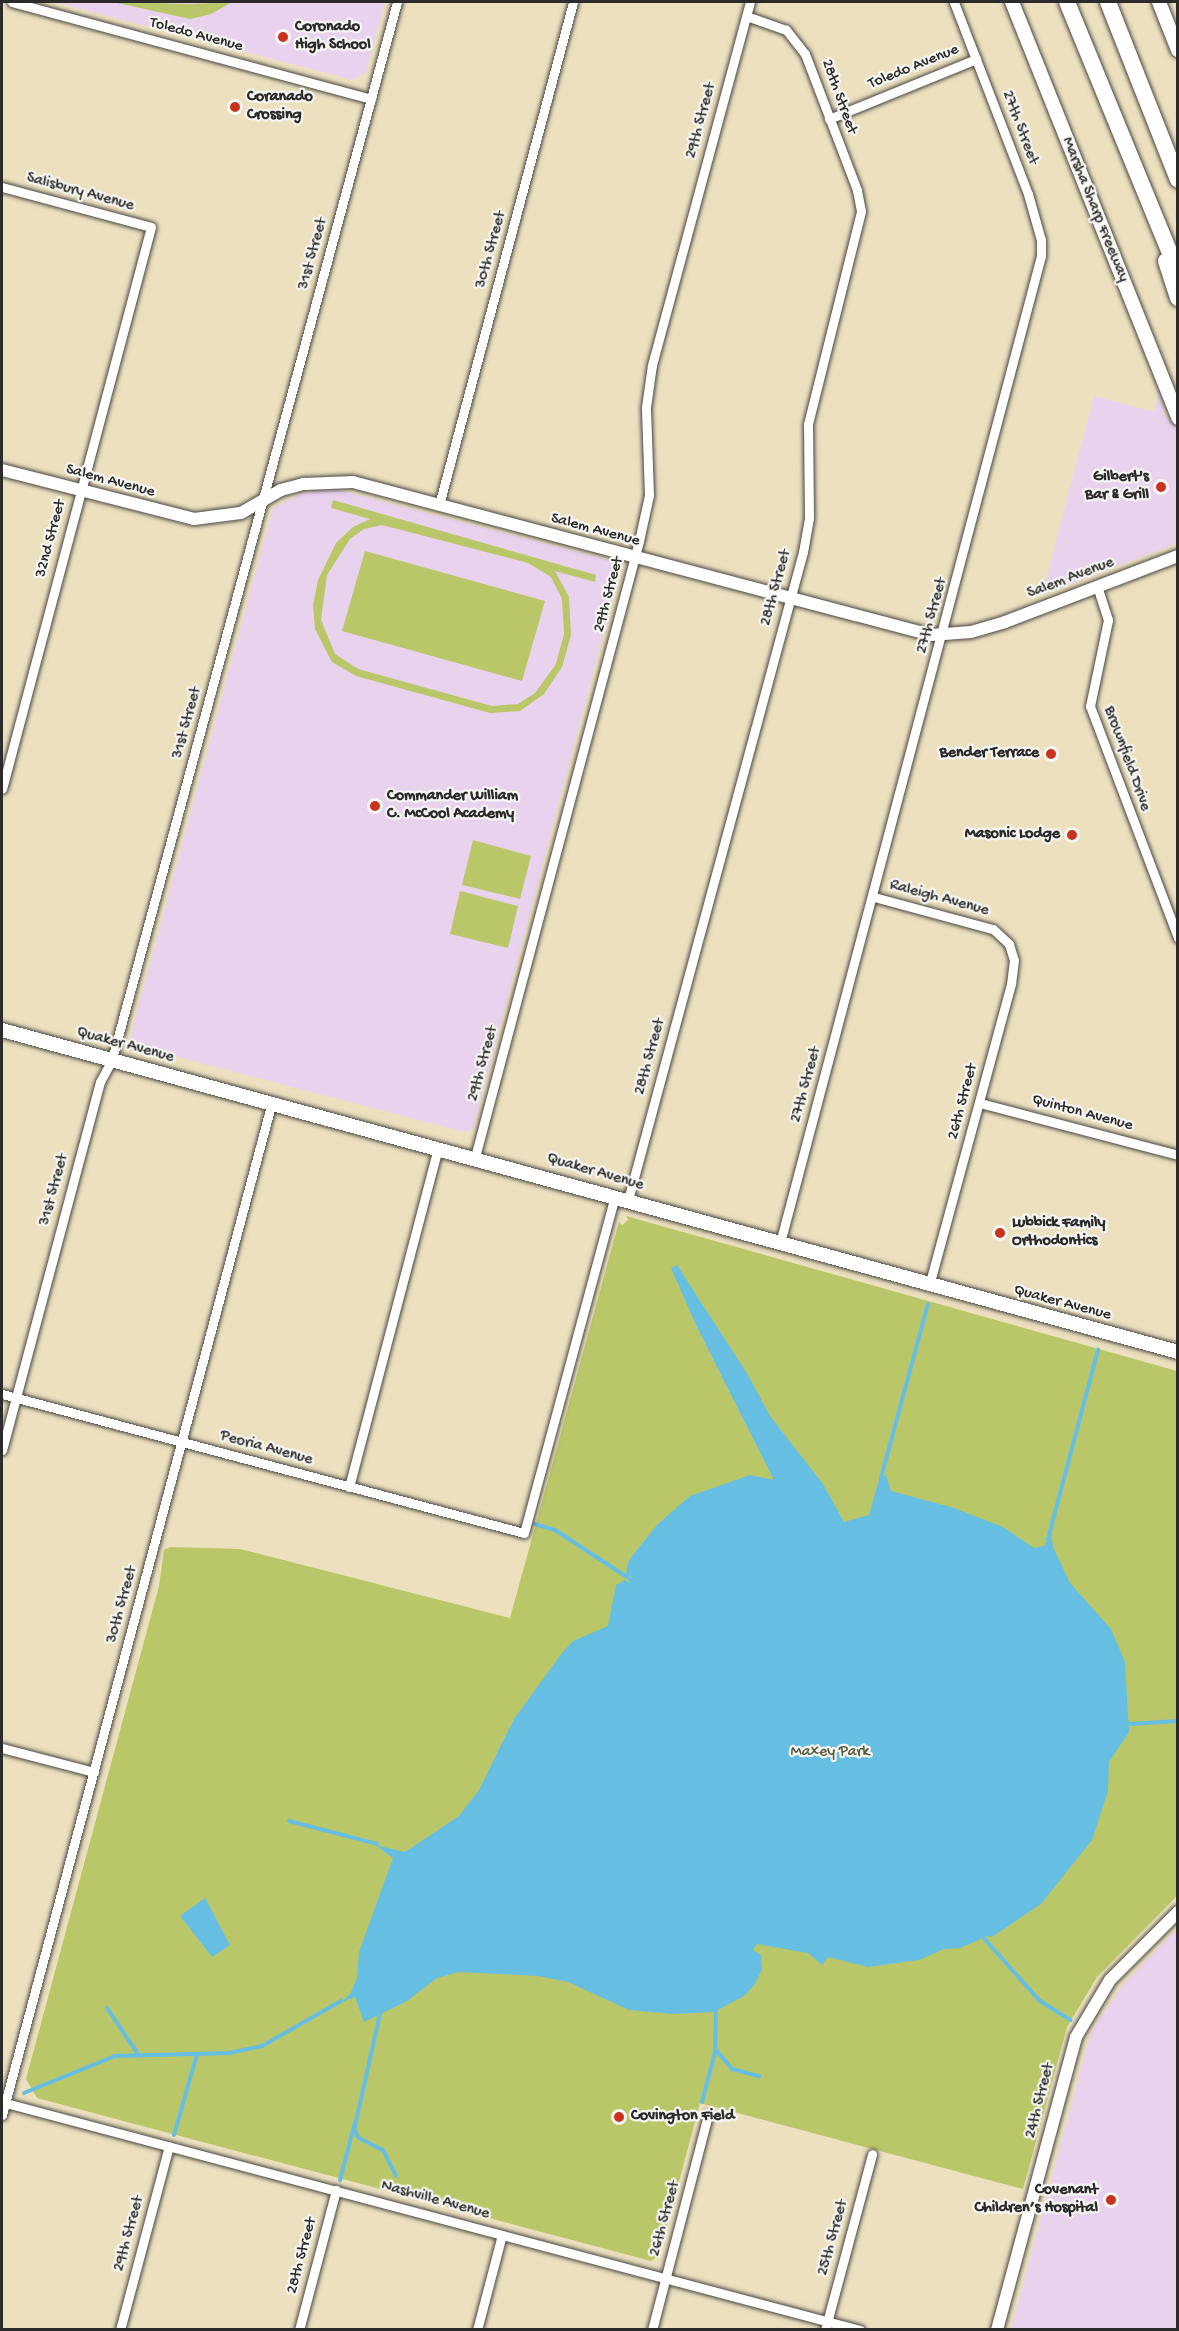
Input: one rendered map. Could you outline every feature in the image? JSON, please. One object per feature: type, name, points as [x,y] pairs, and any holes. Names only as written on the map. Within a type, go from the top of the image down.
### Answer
[{"type":"highway","points":[[1066,2],[1178,272]]},
{"type":"highway","points":[[1108,2],[1178,180]]},
{"type":"highway","points":[[1136,169],[1178,298]]},
{"type":"main road","name":"Marsha Sharp Freeway","points":[[1012,2],[1178,418]]},
{"type":"main road","points":[[1159,2],[1178,50]]},
{"type":"main road","name":"Quaker Avenue","points":[[2,1030],[475,1157],[929,1286],[1178,1352]]},
{"type":"street","name":"Toledo Avenue","points":[[12,2],[371,99]]},
{"type":"street","name":"31st Street","points":[[2,1450],[100,1082],[112,1059],[397,2]]},
{"type":"street","name":"30th Street","points":[[439,505],[573,2]]},
{"type":"street","name":"29th Street","points":[[475,1157],[635,558],[649,495],[646,407],[652,365],[750,2]]},
{"type":"street","name":"27th Street","points":[[780,1243],[874,897],[1041,256],[1034,211],[954,2]]},
{"type":"street","name":"28th Street","points":[[524,1533],[622,1198],[790,599],[809,518],[808,424],[861,212],[857,190],[806,54],[796,40],[776,24],[746,15]]},
{"type":"street","name":"Toledo Avenue","points":[[830,119],[976,59]]},
{"type":"street","name":"Salisbury Avenue","points":[[2,188],[151,227]]},
{"type":"street","name":"32nd Street","points":[[2,789],[151,227]]},
{"type":"street","name":"Salem Avenue","points":[[2,470],[194,519],[241,513],[281,490],[331,480],[353,482],[790,599],[943,636],[1005,622],[1178,555]]},
{"type":"street","name":"Brownfield Drive","points":[[1097,586],[1108,620],[1090,706],[1178,938]]},
{"type":"street","name":"Raleigh Avenue","points":[[874,897],[996,930]]},
{"type":"street","name":"26th Street","points":[[929,1286],[1014,970],[1013,952],[996,930]]},
{"type":"street","name":"30th Street","points":[[2,2115],[3,2102],[94,1772],[272,1102]]},
{"type":"street","name":"Quinton Avenue","points":[[980,1103],[1178,1155]]},
{"type":"street","points":[[349,1487],[438,1147]]},
{"type":"street","name":"Peoria Avenue","points":[[2,1394],[524,1533]]},
{"type":"street","points":[[2,1748],[94,1772]]},
{"type":"street","name":"24th Street","points":[[998,2330],[1076,2037],[1110,1980],[1178,1912]]},
{"type":"street","name":"Nashville Avenue","points":[[3,2102],[666,2278],[826,2325],[860,2330]]},
{"type":"street","name":"26th Street","points":[[652,2330],[708,2115]]},
{"type":"street","name":"29th Street","points":[[120,2330],[169,2146]]},
{"type":"street","name":"25th Street","points":[[826,2325],[872,2154]]},
{"type":"street","name":"28th Street","points":[[299,2330],[336,2190]]},
{"type":"street","points":[[477,2330],[502,2235]]},
{"type":"shaded area","name":"Coronado High School","points":[[54,2],[385,2],[366,73],[352,80]]},
{"type":"shaded area","points":[[1160,390],[1165,418],[1172,420],[1177,434],[1177,543],[1042,595],[1094,396],[1154,412]]},
{"type":"shaded area","name":"Commander William C. McCool Academy","points":[[334,489],[612,561],[619,574],[473,1129],[464,1132],[136,1046],[130,1038],[273,508],[302,493]]},
{"type":"shaded area","name":"Covenant Children’s Hospital","points":[[1177,1929],[1177,2329],[1011,2329],[1091,2032],[1122,1986]]},
{"type":"green space","points":[[113,2],[190,4],[232,2],[211,14],[190,19]]},
{"type":"green space","points":[[333,500],[596,575],[595,582],[555,571],[569,597],[571,635],[562,667],[544,694],[520,711],[490,713],[356,676],[332,662],[315,629],[313,605],[318,580],[336,543],[353,527],[370,519],[331,508]],"holes":[[[382,525],[528,563],[551,577],[562,599],[564,634],[556,664],[535,693],[518,704],[492,706],[358,669],[335,654],[321,620],[327,575],[350,539],[364,529]]]},
{"type":"green space","points":[[365,551],[545,601],[522,681],[342,631]]},
{"type":"green space","points":[[473,840],[531,856],[520,899],[462,885]]},
{"type":"green space","points":[[460,891],[518,906],[508,948],[450,934]]},
{"type":"green space","name":"Maxey Park","points":[[626,1216],[1177,1371],[1177,1896],[1097,1977],[1067,2027],[1023,2189],[700,2103],[659,2256],[651,2261],[37,2098],[26,2079],[159,1586],[164,1550],[170,1547],[240,1549],[510,1618],[619,1222],[622,1225],[628,1220]]},
{"type":"water","points":[[677,1265],[748,1375],[770,1416],[823,1484],[844,1522],[869,1515],[883,1466],[880,1477],[886,1475],[891,1491],[954,1508],[1003,1527],[1034,1548],[1044,1546],[1051,1533],[1053,1547],[1070,1583],[1111,1629],[1125,1662],[1129,1732],[1109,1762],[1108,1791],[1092,1840],[1041,1904],[992,1937],[980,1935],[981,1939],[960,1948],[944,1949],[919,1960],[868,1967],[828,1957],[822,1965],[808,1953],[757,1944],[753,1950],[761,1955],[762,1969],[755,1984],[744,1996],[714,2012],[673,2014],[629,2010],[568,1982],[538,1976],[458,1972],[437,1978],[407,2001],[364,2022],[355,1997],[340,2003],[350,1994],[357,1978],[359,1952],[393,1858],[379,1848],[377,1841],[379,1846],[405,1852],[459,1816],[479,1790],[514,1719],[562,1653],[573,1641],[608,1626],[616,1585],[625,1580],[630,1583],[627,1577],[633,1578],[626,1574],[629,1560],[657,1525],[690,1496],[750,1475],[774,1480],[696,1325],[671,1268]]},
{"type":"water","points":[[205,1898],[230,1945],[212,1957],[180,1916]]},
{"type":"waterway","points":[[881,1478],[928,1304]]},
{"type":"waterway","points":[[1048,1539],[1098,1350]]},
{"type":"waterway","points":[[535,1524],[555,1530],[627,1577]]},
{"type":"waterway","points":[[1129,1724],[1178,1721]]},
{"type":"waterway","points":[[289,1821],[377,1844]]},
{"type":"waterway","points":[[982,1936],[1040,2001],[1071,2020]]},
{"type":"waterway","points":[[24,2093],[115,2056],[229,2053],[262,2046],[341,2001]]},
{"type":"waterway","points":[[107,2008],[138,2054]]},
{"type":"waterway","points":[[702,2102],[715,2052],[716,2009]]},
{"type":"waterway","points":[[380,2014],[354,2130],[359,2138],[383,2150],[396,2176]]},
{"type":"waterway","points":[[716,2050],[732,2069],[759,2076]]},
{"type":"waterway","points":[[174,2135],[197,2054]]},
{"type":"waterway","points":[[340,2180],[354,2126]]},
{"type":"place","name":"Coronado High School","points":[[283,37]]},
{"type":"place","name":"Coranado Crossing","points":[[235,107]]},
{"type":"place","name":"Gilbert's Bar & Grill","points":[[1161,487]]},
{"type":"place","name":"Bender Terrace","points":[[1051,754]]},
{"type":"place","name":"Commander William C. McCool Academy","points":[[375,806]]},
{"type":"place","name":"Masonic Lodge","points":[[1072,835]]},
{"type":"place","name":"Lubbick Family Orthodontics","points":[[1000,1233]]},
{"type":"place","name":"Covington Field","points":[[619,2117]]},
{"type":"place","name":"Covenant Children’s Hospital","points":[[1111,2200]]}]
